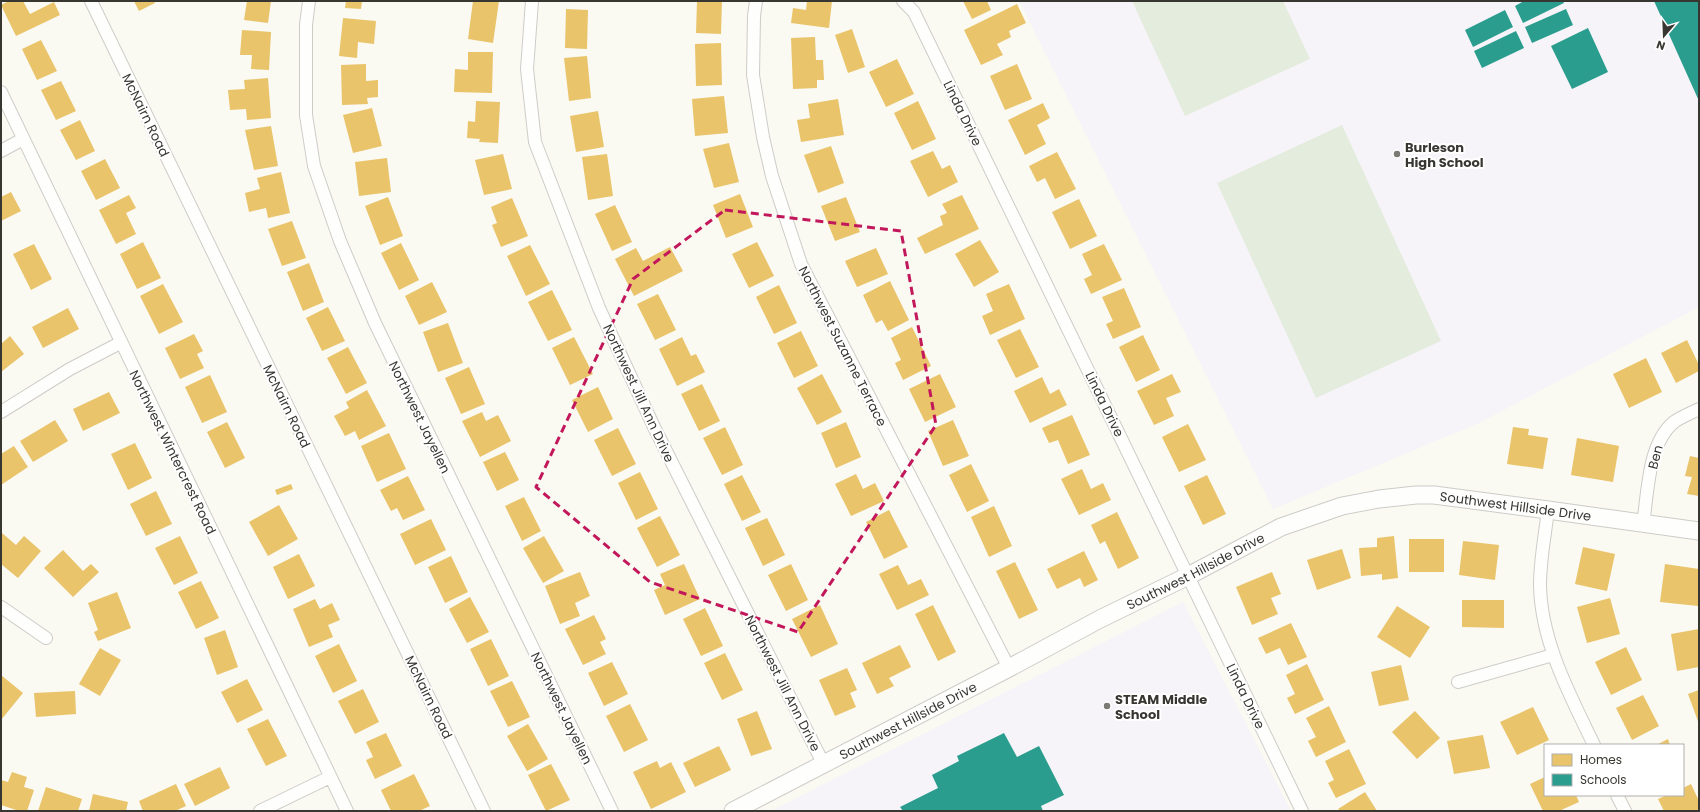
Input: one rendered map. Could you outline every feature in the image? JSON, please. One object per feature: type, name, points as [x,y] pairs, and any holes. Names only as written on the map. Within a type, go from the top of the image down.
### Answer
[{"type":"street","name":"McNairn Road","points":[[91,1],[484,811]]},
{"type":"street","name":"Northwest Jayellen","points":[[309,1],[306,25],[306,115],[314,166],[340,241],[375,323],[612,811]]},
{"type":"street","name":"Northwest Jill Ann Drive","points":[[532,1],[527,69],[535,142],[600,308],[654,427],[823,764]]},
{"type":"street","name":"Northwest Suzanne Terrace","points":[[756,1],[754,16],[753,75],[763,136],[772,176],[801,264],[1009,668]]},
{"type":"street","name":"Linda Drive","points":[[903,1],[914,12],[1302,811]]},
{"type":"street","name":"Northwest Wintercrest Road","points":[[1,92],[120,343],[347,811]]},
{"type":"street","points":[[1,151],[23,139]]},
{"type":"street","points":[[1,412],[70,369],[120,343]]},
{"type":"street","name":"Ben","points":[[1643,524],[1654,453],[1662,434],[1675,422],[1699,409]]},
{"type":"street","name":"Southwest Hillside Drive","points":[[733,811],[1009,668],[1100,619],[1188,576],[1281,527],[1342,506],[1379,499],[1416,495],[1434,495],[1699,531]]},
{"type":"street","points":[[1548,510],[1540,586],[1542,614],[1554,655],[1594,744]]},
{"type":"street","points":[[1,607],[46,638]]},
{"type":"street","points":[[1458,682],[1554,655]]},
{"type":"street","points":[[260,811],[330,778]]},
{"type":"street","points":[[1618,796],[1625,811]]},
{"type":"highlighted area","points":[[725,210],[901,231],[936,425],[798,632],[650,582],[536,487],[633,279]]},
{"type":"shaded area","name":"Burleson High School","points":[[1019,1],[1699,1],[1699,307],[1479,423],[1273,509]]},
{"type":"shaded area","points":[[1132,1],[1283,1],[1310,59],[1185,116]]},
{"type":"shaded area","points":[[1342,125],[1441,341],[1316,398],[1217,183]]},
{"type":"shaded area","name":"STEAM Middle School","points":[[1183,602],[1291,811],[771,811]]},
{"type":"building: Homes","points":[[9,1],[23,1],[30,14],[54,2],[60,15],[16,36],[1,5]]},
{"type":"building: Homes","points":[[134,1],[154,1],[155,3],[139,11]]},
{"type":"building: Homes","points":[[247,1],[271,1],[268,23],[244,20]]},
{"type":"building: Homes","points":[[346,1],[362,1],[361,9],[345,8]]},
{"type":"building: Homes","points":[[473,1],[499,1],[493,43],[468,39]]},
{"type":"building: Homes","points":[[697,1],[722,1],[721,34],[696,33]]},
{"type":"building: Homes","points":[[807,1],[832,1],[829,28],[791,23],[793,8],[806,10]]},
{"type":"building: Homes","points":[[963,1],[987,1],[991,10],[972,19]]},
{"type":"building: Homes","points":[[1017,4],[1026,23],[1009,31],[1011,37],[997,44],[1003,55],[981,65],[964,30]]},
{"type":"building: Homes","points":[[566,9],[588,10],[587,49],[565,48]]},
{"type":"building: Homes","points":[[343,18],[376,21],[374,44],[358,42],[357,58],[339,56]]},
{"type":"building: Homes","points":[[852,29],[865,67],[848,73],[835,35]]},
{"type":"building: Homes","points":[[242,30],[271,32],[269,70],[251,69],[252,55],[240,55]]},
{"type":"building: Homes","points":[[815,37],[816,60],[823,60],[824,80],[817,80],[817,88],[793,89],[791,38]]},
{"type":"building: Homes","points":[[41,40],[57,71],[37,80],[22,49]]},
{"type":"building: Homes","points":[[721,43],[722,85],[696,86],[695,44]]},
{"type":"building: Homes","points":[[468,52],[493,52],[492,93],[454,92],[455,69],[468,70]]},
{"type":"building: Homes","points":[[587,56],[591,98],[569,101],[564,58]]},
{"type":"building: Homes","points":[[897,59],[914,94],[886,107],[869,72]]},
{"type":"building: Homes","points":[[366,64],[366,81],[378,80],[378,97],[367,98],[368,104],[342,105],[341,65]]},
{"type":"building: Homes","points":[[1017,64],[1032,99],[1005,110],[990,76]]},
{"type":"building: Homes","points":[[268,78],[271,118],[247,120],[246,109],[230,110],[228,90],[245,89],[244,80]]},
{"type":"building: Homes","points":[[61,81],[76,111],[56,120],[41,90]]},
{"type":"building: Homes","points":[[724,96],[728,133],[695,136],[692,99]]},
{"type":"building: Homes","points":[[838,99],[844,135],[801,142],[797,120],[810,118],[808,104]]},
{"type":"building: Homes","points":[[476,101],[500,102],[498,143],[479,142],[480,139],[467,138],[468,121],[475,122]]},
{"type":"building: Homes","points":[[918,101],[936,139],[912,150],[894,113]]},
{"type":"building: Homes","points":[[1043,103],[1050,118],[1037,125],[1046,144],[1025,155],[1008,120]]},
{"type":"building: Homes","points":[[372,108],[382,146],[353,153],[343,115]]},
{"type":"building: Homes","points":[[598,111],[604,147],[576,152],[570,116]]},
{"type":"building: Homes","points":[[80,120],[95,151],[76,160],[60,130]]},
{"type":"building: Homes","points":[[271,126],[278,166],[254,170],[245,130]]},
{"type":"building: Homes","points":[[729,143],[739,182],[714,188],[703,149]]},
{"type":"building: Homes","points":[[831,146],[844,183],[818,193],[804,155]]},
{"type":"building: Homes","points":[[933,151],[942,169],[950,165],[958,182],[928,197],[910,161]]},
{"type":"building: Homes","points":[[1057,152],[1076,189],[1055,199],[1045,178],[1037,182],[1029,166]]},
{"type":"building: Homes","points":[[503,154],[512,189],[484,195],[475,160]]},
{"type":"building: Homes","points":[[607,154],[613,196],[588,200],[582,157]]},
{"type":"building: Homes","points":[[387,158],[391,192],[359,196],[355,162]]},
{"type":"building: Homes","points":[[105,159],[120,188],[96,200],[81,171]]},
{"type":"building: Homes","points":[[281,172],[290,213],[268,218],[266,208],[249,212],[245,193],[260,189],[257,178]]},
{"type":"building: Homes","points":[[11,192],[21,211],[1,221],[1,197]]},
{"type":"building: Homes","points":[[740,194],[753,227],[726,238],[713,205]]},
{"type":"building: Homes","points":[[129,195],[136,208],[126,213],[136,234],[116,244],[99,210]]},
{"type":"building: Homes","points":[[962,195],[979,229],[925,254],[917,238],[943,225],[940,216],[947,213],[942,204]]},
{"type":"building: Homes","points":[[388,197],[403,236],[380,245],[365,206]]},
{"type":"building: Homes","points":[[846,197],[860,232],[835,241],[821,206]]},
{"type":"building: Homes","points":[[512,198],[528,236],[501,247],[492,225],[497,223],[491,207]]},
{"type":"building: Homes","points":[[1079,199],[1097,236],[1070,249],[1052,212]]},
{"type":"building: Homes","points":[[615,205],[632,242],[612,251],[595,214]]},
{"type":"building: Homes","points":[[292,221],[306,258],[282,266],[268,229]]},
{"type":"building: Homes","points":[[980,240],[999,272],[974,287],[955,254]]},
{"type":"building: Homes","points":[[143,242],[161,278],[137,289],[120,254]]},
{"type":"building: Homes","points":[[757,242],[774,276],[749,288],[732,254]]},
{"type":"building: Homes","points":[[401,243],[419,280],[399,290],[381,253]]},
{"type":"building: Homes","points":[[34,244],[52,279],[31,290],[13,254]]},
{"type":"building: Homes","points":[[1104,244],[1122,280],[1091,294],[1084,279],[1092,275],[1082,254]]},
{"type":"building: Homes","points":[[530,245],[550,284],[526,296],[507,256]]},
{"type":"building: Homes","points":[[670,247],[683,271],[634,296],[615,259],[636,248],[643,261]]},
{"type":"building: Homes","points":[[876,248],[888,274],[857,287],[845,261]]},
{"type":"building: Homes","points":[[309,263],[324,302],[303,311],[287,272]]},
{"type":"building: Homes","points":[[890,281],[909,320],[888,331],[882,320],[876,323],[863,295]]},
{"type":"building: Homes","points":[[432,282],[447,312],[419,325],[405,296]]},
{"type":"building: Homes","points":[[163,284],[183,322],[159,334],[140,296]]},
{"type":"building: Homes","points":[[1009,284],[1025,319],[990,335],[982,316],[993,311],[986,294]]},
{"type":"building: Homes","points":[[779,285],[797,323],[774,334],[756,297]]},
{"type":"building: Homes","points":[[1124,288],[1141,327],[1113,339],[1106,324],[1113,321],[1102,297]]},
{"type":"building: Homes","points":[[552,290],[572,330],[548,341],[528,302]]},
{"type":"building: Homes","points":[[658,294],[676,330],[655,340],[637,304]]},
{"type":"building: Homes","points":[[328,307],[345,341],[322,351],[306,318]]},
{"type":"building: Homes","points":[[68,308],[79,329],[43,348],[32,327]]},
{"type":"building: Homes","points":[[448,323],[463,363],[438,372],[423,332]]},
{"type":"building: Homes","points":[[912,327],[931,366],[903,380],[895,363],[901,360],[891,338]]},
{"type":"building: Homes","points":[[1020,329],[1039,367],[1016,378],[997,340]]},
{"type":"building: Homes","points":[[801,331],[818,366],[794,378],[777,343]]},
{"type":"building: Homes","points":[[194,334],[203,351],[197,354],[204,368],[180,379],[165,348]]},
{"type":"building: Homes","points":[[1143,335],[1160,370],[1136,382],[1119,347]]},
{"type":"building: Homes","points":[[10,336],[24,354],[1,372],[1,344]]},
{"type":"building: Homes","points":[[574,337],[593,374],[570,385],[552,348]]},
{"type":"building: Homes","points":[[682,337],[691,356],[696,354],[705,372],[677,386],[659,349]]},
{"type":"building: Homes","points":[[1687,340],[1699,365],[1699,371],[1676,383],[1661,353]]},
{"type":"building: Homes","points":[[348,347],[367,383],[346,394],[327,358]]},
{"type":"building: Homes","points":[[1646,358],[1662,392],[1629,408],[1613,374]]},
{"type":"building: Homes","points":[[469,367],[485,404],[461,414],[445,378]]},
{"type":"building: Homes","points":[[822,374],[842,412],[817,425],[797,388]]},
{"type":"building: Homes","points":[[940,374],[956,407],[925,422],[909,389]]},
{"type":"building: Homes","points":[[1172,374],[1181,392],[1166,398],[1174,416],[1154,425],[1137,391]]},
{"type":"building: Homes","points":[[210,375],[227,412],[202,423],[185,387]]},
{"type":"building: Homes","points":[[1042,377],[1050,394],[1059,389],[1067,405],[1030,423],[1014,391]]},
{"type":"building: Homes","points":[[702,384],[720,421],[699,431],[681,394]]},
{"type":"building: Homes","points":[[598,387],[613,419],[588,432],[572,400]]},
{"type":"building: Homes","points":[[367,390],[386,426],[359,440],[355,431],[345,436],[334,416],[349,408],[346,402]]},
{"type":"building: Homes","points":[[109,392],[120,413],[83,431],[73,409]]},
{"type":"building: Homes","points":[[482,412],[486,421],[498,415],[511,441],[480,457],[462,421]]},
{"type":"building: Homes","points":[[1072,415],[1090,455],[1068,464],[1058,440],[1049,443],[1042,428]]},
{"type":"building: Homes","points":[[55,420],[68,441],[33,462],[20,441]]},
{"type":"building: Homes","points":[[953,420],[969,456],[943,466],[928,431]]},
{"type":"building: Homes","points":[[227,422],[245,458],[225,468],[207,432]]},
{"type":"building: Homes","points":[[846,422],[861,457],[836,468],[821,433]]},
{"type":"building: Homes","points":[[1188,424],[1206,460],[1179,472],[1162,437]]},
{"type":"building: Homes","points":[[725,427],[743,465],[722,475],[703,438]]},
{"type":"building: Homes","points":[[1513,427],[1529,429],[1528,435],[1548,438],[1543,469],[1507,464]]},
{"type":"building: Homes","points":[[618,428],[636,464],[612,476],[594,440]]},
{"type":"building: Homes","points":[[389,433],[406,469],[377,482],[361,446]]},
{"type":"building: Homes","points":[[1577,438],[1619,446],[1613,482],[1571,475]]},
{"type":"building: Homes","points":[[135,443],[152,478],[128,490],[111,454]]},
{"type":"building: Homes","points":[[14,446],[28,467],[1,485],[1,454]]},
{"type":"building: Homes","points":[[505,452],[519,480],[497,491],[483,462]]},
{"type":"building: Homes","points":[[1690,456],[1699,458],[1699,496],[1687,494],[1692,477],[1685,476]]},
{"type":"building: Homes","points":[[971,464],[989,501],[967,512],[949,475]]},
{"type":"building: Homes","points":[[1082,469],[1091,489],[1103,483],[1111,500],[1079,515],[1061,479]]},
{"type":"building: Homes","points":[[640,472],[658,509],[636,520],[618,483]]},
{"type":"building: Homes","points":[[856,474],[863,489],[875,483],[884,501],[851,516],[835,484]]},
{"type":"building: Homes","points":[[742,475],[761,512],[742,521],[724,484]]},
{"type":"building: Homes","points":[[1207,475],[1226,514],[1203,525],[1184,486]]},
{"type":"building: Homes","points":[[408,476],[425,510],[403,520],[397,508],[391,511],[380,490]]},
{"type":"building: Homes","points":[[291,484],[293,489],[277,495],[275,490]]},
{"type":"building: Homes","points":[[156,491],[172,524],[146,536],[130,504]]},
{"type":"building: Homes","points":[[524,497],[541,531],[522,541],[505,506]]},
{"type":"building: Homes","points":[[279,505],[298,539],[268,556],[249,522]]},
{"type":"building: Homes","points":[[994,506],[1012,546],[989,557],[971,517]]},
{"type":"building: Homes","points":[[889,510],[908,547],[884,559],[866,522]]},
{"type":"building: Homes","points":[[1117,512],[1139,558],[1118,569],[1105,541],[1100,544],[1091,525]]},
{"type":"building: Homes","points":[[660,516],[680,555],[657,567],[637,528]]},
{"type":"building: Homes","points":[[767,518],[785,555],[763,566],[745,528]]},
{"type":"building: Homes","points":[[431,519],[446,550],[415,565],[400,534]]},
{"type":"building: Homes","points":[[2,533],[16,545],[24,536],[41,551],[18,578],[1,564]]},
{"type":"building: Homes","points":[[180,536],[198,573],[174,585],[155,548]]},
{"type":"building: Homes","points":[[544,536],[564,571],[543,583],[523,548]]},
{"type":"building: Homes","points":[[1394,536],[1398,578],[1382,580],[1382,574],[1361,576],[1359,548],[1377,547],[1377,538]]},
{"type":"building: Homes","points":[[1409,539],[1444,539],[1444,572],[1409,572]]},
{"type":"building: Homes","points":[[1463,541],[1499,545],[1495,580],[1459,575]]},
{"type":"building: Homes","points":[[1583,547],[1615,554],[1607,591],[1575,584]]},
{"type":"building: Homes","points":[[1342,549],[1351,578],[1317,590],[1307,560]]},
{"type":"building: Homes","points":[[63,550],[83,571],[91,564],[99,572],[73,597],[44,568]]},
{"type":"building: Homes","points":[[1084,551],[1098,580],[1084,587],[1080,578],[1057,589],[1047,569]]},
{"type":"building: Homes","points":[[299,554],[315,586],[288,599],[273,567]]},
{"type":"building: Homes","points":[[451,556],[468,592],[445,603],[428,567]]},
{"type":"building: Homes","points":[[1015,562],[1038,610],[1019,619],[996,571]]},
{"type":"building: Homes","points":[[684,564],[700,599],[665,615],[654,590],[665,585],[660,574]]},
{"type":"building: Homes","points":[[791,564],[808,600],[786,611],[768,575]]},
{"type":"building: Homes","points":[[1665,564],[1699,569],[1698,606],[1660,602]]},
{"type":"building: Homes","points":[[898,565],[908,585],[921,579],[929,595],[897,610],[879,574]]},
{"type":"building: Homes","points":[[580,572],[590,596],[575,603],[580,616],[560,624],[545,586]]},
{"type":"building: Homes","points":[[1272,572],[1281,594],[1271,598],[1278,614],[1252,625],[1236,587]]},
{"type":"building: Homes","points":[[201,581],[219,618],[196,629],[178,592]]},
{"type":"building: Homes","points":[[117,592],[131,628],[98,641],[94,632],[98,630],[88,603]]},
{"type":"building: Homes","points":[[470,597],[489,632],[467,643],[449,609]]},
{"type":"building: Homes","points":[[1610,598],[1620,634],[1587,643],[1577,607]]},
{"type":"building: Homes","points":[[315,599],[320,609],[332,603],[340,620],[328,625],[333,637],[309,647],[293,609]]},
{"type":"building: Homes","points":[[1462,600],[1504,600],[1504,628],[1462,627]]},
{"type":"building: Homes","points":[[820,605],[838,644],[811,657],[792,619]]},
{"type":"building: Homes","points":[[933,605],[956,652],[938,661],[915,614]]},
{"type":"building: Homes","points":[[1397,606],[1430,627],[1410,658],[1377,637]]},
{"type":"building: Homes","points":[[705,608],[723,646],[701,656],[683,619]]},
{"type":"building: Homes","points":[[594,615],[606,639],[600,642],[606,654],[583,665],[565,629]]},
{"type":"building: Homes","points":[[1291,623],[1307,657],[1288,665],[1280,648],[1266,654],[1258,638]]},
{"type":"building: Homes","points":[[1699,629],[1699,667],[1677,671],[1671,634]]},
{"type":"building: Homes","points":[[225,630],[238,667],[217,675],[204,638]]},
{"type":"building: Homes","points":[[491,639],[509,676],[488,686],[470,649]]},
{"type":"building: Homes","points":[[339,644],[357,681],[333,693],[315,656]]},
{"type":"building: Homes","points":[[900,645],[911,667],[889,678],[894,686],[877,694],[862,663]]},
{"type":"building: Homes","points":[[1626,647],[1642,680],[1611,695],[1595,662]]},
{"type":"building: Homes","points":[[100,648],[121,660],[100,696],[79,684]]},
{"type":"building: Homes","points":[[725,653],[743,690],[722,700],[704,663]]},
{"type":"building: Homes","points":[[612,662],[628,694],[604,706],[588,673]]},
{"type":"building: Homes","points":[[1307,664],[1324,700],[1295,714],[1287,698],[1295,694],[1286,675]]},
{"type":"building: Homes","points":[[1401,665],[1409,700],[1379,706],[1371,672]]},
{"type":"building: Homes","points":[[847,668],[857,690],[850,693],[856,707],[835,716],[819,680]]},
{"type":"building: Homes","points":[[1,675],[23,693],[1,720]]},
{"type":"building: Homes","points":[[247,679],[263,710],[237,723],[221,692]]},
{"type":"building: Homes","points":[[512,681],[530,717],[508,727],[490,691]]},
{"type":"building: Homes","points":[[363,689],[379,722],[355,734],[338,701]]},
{"type":"building: Homes","points":[[1699,690],[1699,724],[1688,694]]},
{"type":"building: Homes","points":[[75,691],[76,714],[36,717],[34,693]]},
{"type":"building: Homes","points":[[1643,695],[1659,726],[1632,740],[1616,708]]},
{"type":"building: Homes","points":[[630,704],[648,740],[624,752],[606,716]]},
{"type":"building: Homes","points":[[1329,706],[1346,742],[1316,757],[1308,741],[1316,737],[1306,718]]},
{"type":"building: Homes","points":[[1533,707],[1549,740],[1517,755],[1500,722]]},
{"type":"building: Homes","points":[[757,711],[772,749],[751,756],[737,719]]},
{"type":"building: Homes","points":[[1415,711],[1440,738],[1417,759],[1392,732]]},
{"type":"building: Homes","points":[[268,719],[287,756],[266,766],[247,729]]},
{"type":"building: Homes","points":[[528,724],[548,759],[527,771],[507,736]]},
{"type":"building: Homes","points":[[386,733],[402,766],[375,779],[366,760],[373,757],[366,742]]},
{"type":"building: Homes","points":[[1483,735],[1490,768],[1454,774],[1447,741]]},
{"type":"building: Homes","points":[[1668,739],[1670,744],[1658,744]]},
{"type":"building: Homes","points":[[719,746],[731,770],[695,787],[683,763]]},
{"type":"building: Homes","points":[[1349,749],[1366,784],[1336,798],[1328,783],[1334,780],[1325,761]]},
{"type":"building: Homes","points":[[657,761],[660,768],[671,762],[686,792],[651,809],[633,772]]},
{"type":"building: Homes","points":[[551,764],[570,800],[546,811],[528,775]]},
{"type":"building: Homes","points":[[220,767],[230,788],[195,806],[184,784]]},
{"type":"building: Homes","points":[[12,772],[27,777],[24,787],[34,790],[27,811],[19,811],[1,805],[1,780],[8,782]]},
{"type":"building: Homes","points":[[414,774],[430,806],[419,811],[391,811],[381,790]]},
{"type":"building: Homes","points":[[1544,777],[1544,796],[1576,796],[1579,802],[1559,811],[1543,811],[1530,784]]},
{"type":"building: Homes","points":[[176,784],[186,806],[175,811],[143,811],[139,801]]},
{"type":"building: Homes","points":[[1691,784],[1699,801],[1699,811],[1664,811],[1658,799],[1665,796],[1684,796],[1684,788]]},
{"type":"building: Homes","points":[[46,787],[82,799],[78,811],[38,811]]},
{"type":"building: Homes","points":[[1365,792],[1377,811],[1340,811],[1338,809]]},
{"type":"building: Homes","points":[[93,794],[128,802],[126,811],[89,811]]},
{"type":"building: Schools","points":[[1524,1],[1563,1],[1564,3],[1523,23],[1515,6]]},
{"type":"building: Schools","points":[[1654,1],[1699,1],[1699,101]]},
{"type":"building: Schools","points":[[1566,9],[1573,25],[1532,43],[1525,27]]},
{"type":"building: Schools","points":[[1505,10],[1513,27],[1473,47],[1465,30]]},
{"type":"building: Schools","points":[[1588,28],[1608,72],[1572,89],[1551,46]]},
{"type":"building: Schools","points":[[1516,31],[1524,48],[1482,68],[1474,51]]},
{"type":"building: Schools","points":[[1004,733],[1017,757],[1039,746],[1064,795],[1041,806],[1043,811],[903,811],[900,807],[938,788],[932,775],[959,761],[957,756]]},
{"type":"place","name":"Burleson High School","points":[[1397,154]]},
{"type":"place","name":"STEAM Middle School","points":[[1107,706]]}]
